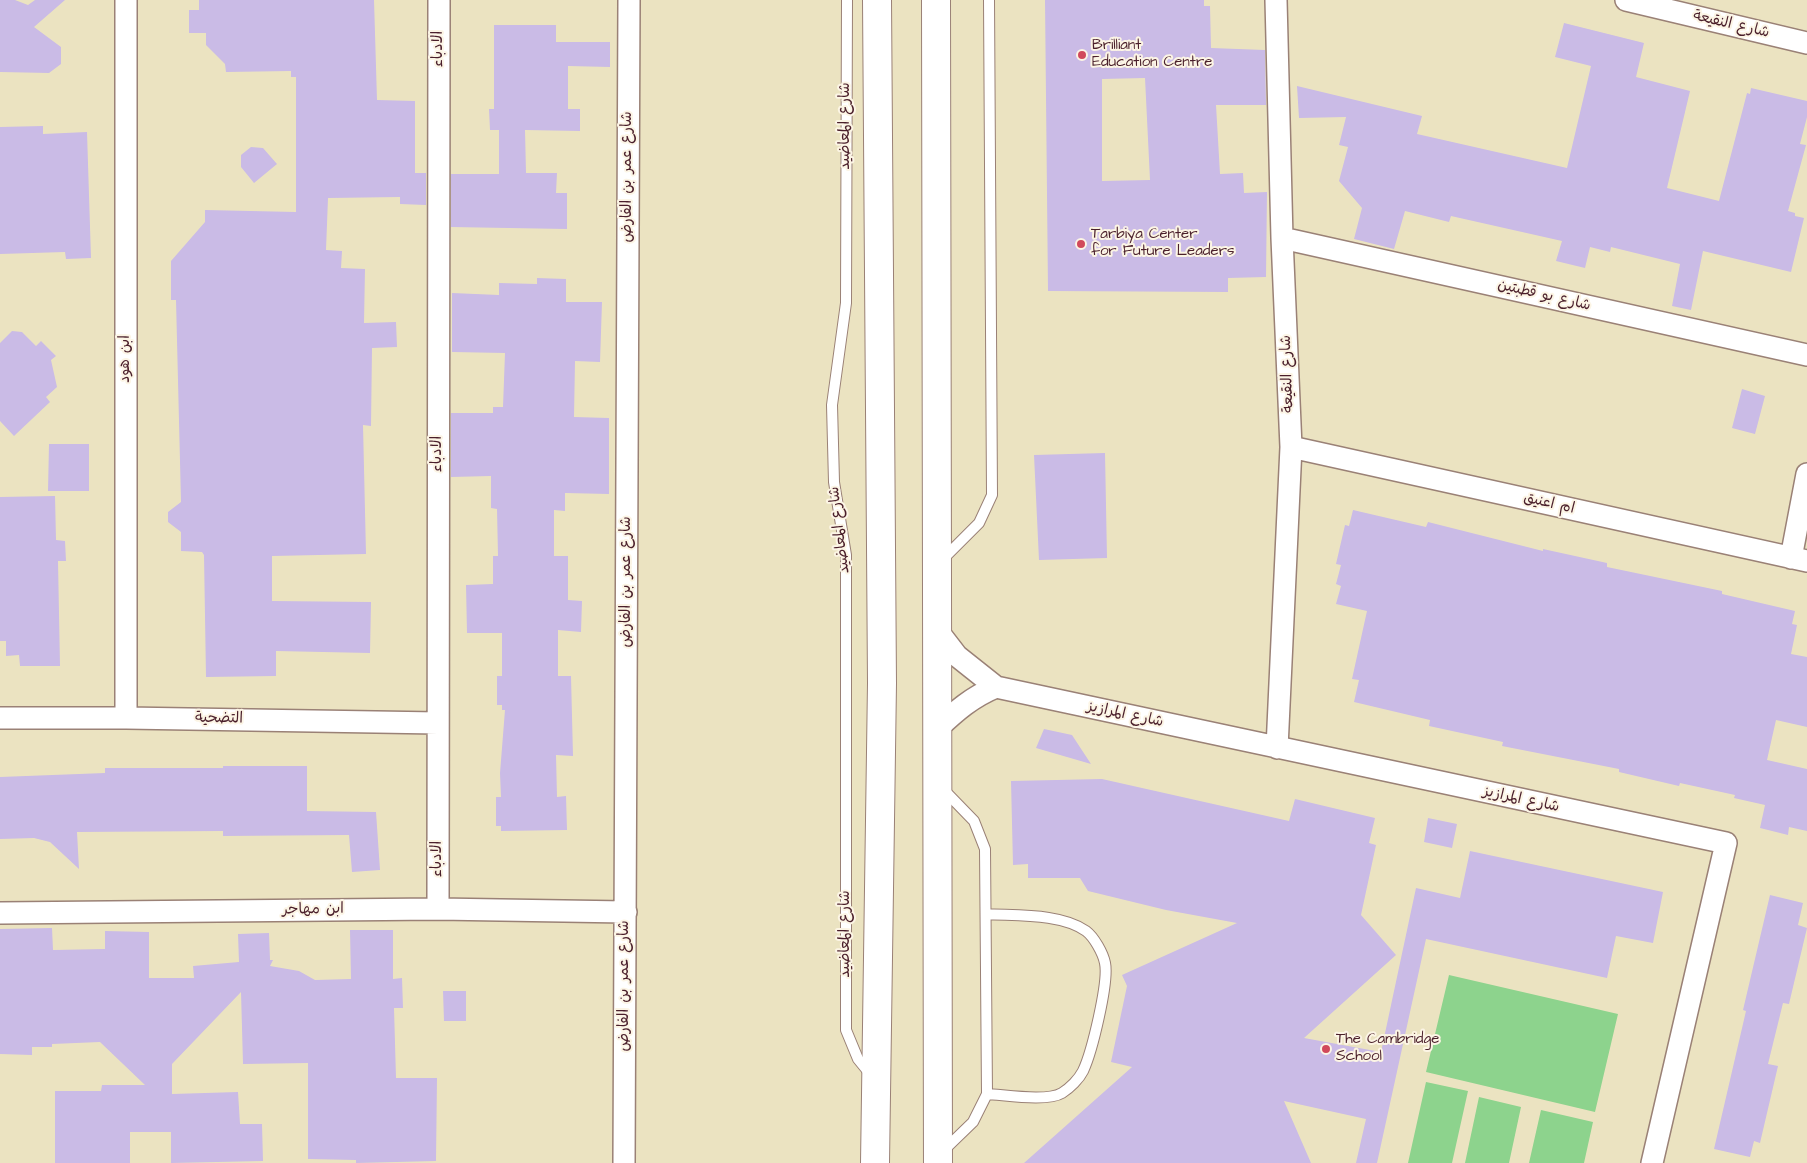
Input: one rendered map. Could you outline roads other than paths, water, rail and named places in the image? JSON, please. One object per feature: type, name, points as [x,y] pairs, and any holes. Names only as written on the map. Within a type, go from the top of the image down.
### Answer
[{"type":"street","name":"ابن هود","points":[[126,0],[126,718]]},
{"type":"street","name":"الادباء","points":[[438,909],[439,0]]},
{"type":"street","name":"شارع عمر بن الفارض","points":[[624,1163],[629,0]]},
{"type":"street","points":[[875,1163],[882,683],[877,0]]},
{"type":"street","points":[[936,0],[938,1160]]},
{"type":"street","name":"شارع النقيعة","points":[[1276,0],[1290,447],[1278,748]]},
{"type":"street","name":"شارع النقيعة","points":[[1626,0],[1807,43]]},
{"type":"street","name":"شارع بو قطبتين","points":[[1282,238],[1807,355]]},
{"type":"street","name":"ام اعنيق","points":[[1290,447],[1799,560]]},
{"type":"street","points":[[1799,560],[1807,474]]},
{"type":"street","name":"شارع المرازيز","points":[[937,630],[957,656],[996,687],[1726,844],[1652,1163]]},
{"type":"street","points":[[938,728],[963,704],[978,694],[996,687]]},
{"type":"street","name":"التضحية","points":[[0,718],[126,718],[438,724]]},
{"type":"street","name":"ابن مهاجر","points":[[0,913],[438,909],[626,912]]},
{"type":"lane","name":"شارع المعاضيد","points":[[847,0],[846,303],[832,405],[834,482],[846,555],[846,1030],[858,1059],[876,1081]]},
{"type":"lane","points":[[937,566],[979,523],[992,495],[989,0]]},
{"type":"lane","points":[[938,784],[974,821],[985,849],[987,1094],[973,1122],[938,1160]]},
{"type":"lane","points":[[986,914],[1032,916],[1074,924],[1088,932],[1105,963],[1105,983],[1097,1021],[1083,1071],[1072,1085],[1061,1094],[1047,1097],[987,1094]]},
{"type":"place","name":"Brilliant Education Centre","points":[[1082,55]]},
{"type":"place","name":"Tarbiya Center for Future Leaders","points":[[1081,244]]},
{"type":"place","name":"The Cambridge School","points":[[1326,1049]]}]
